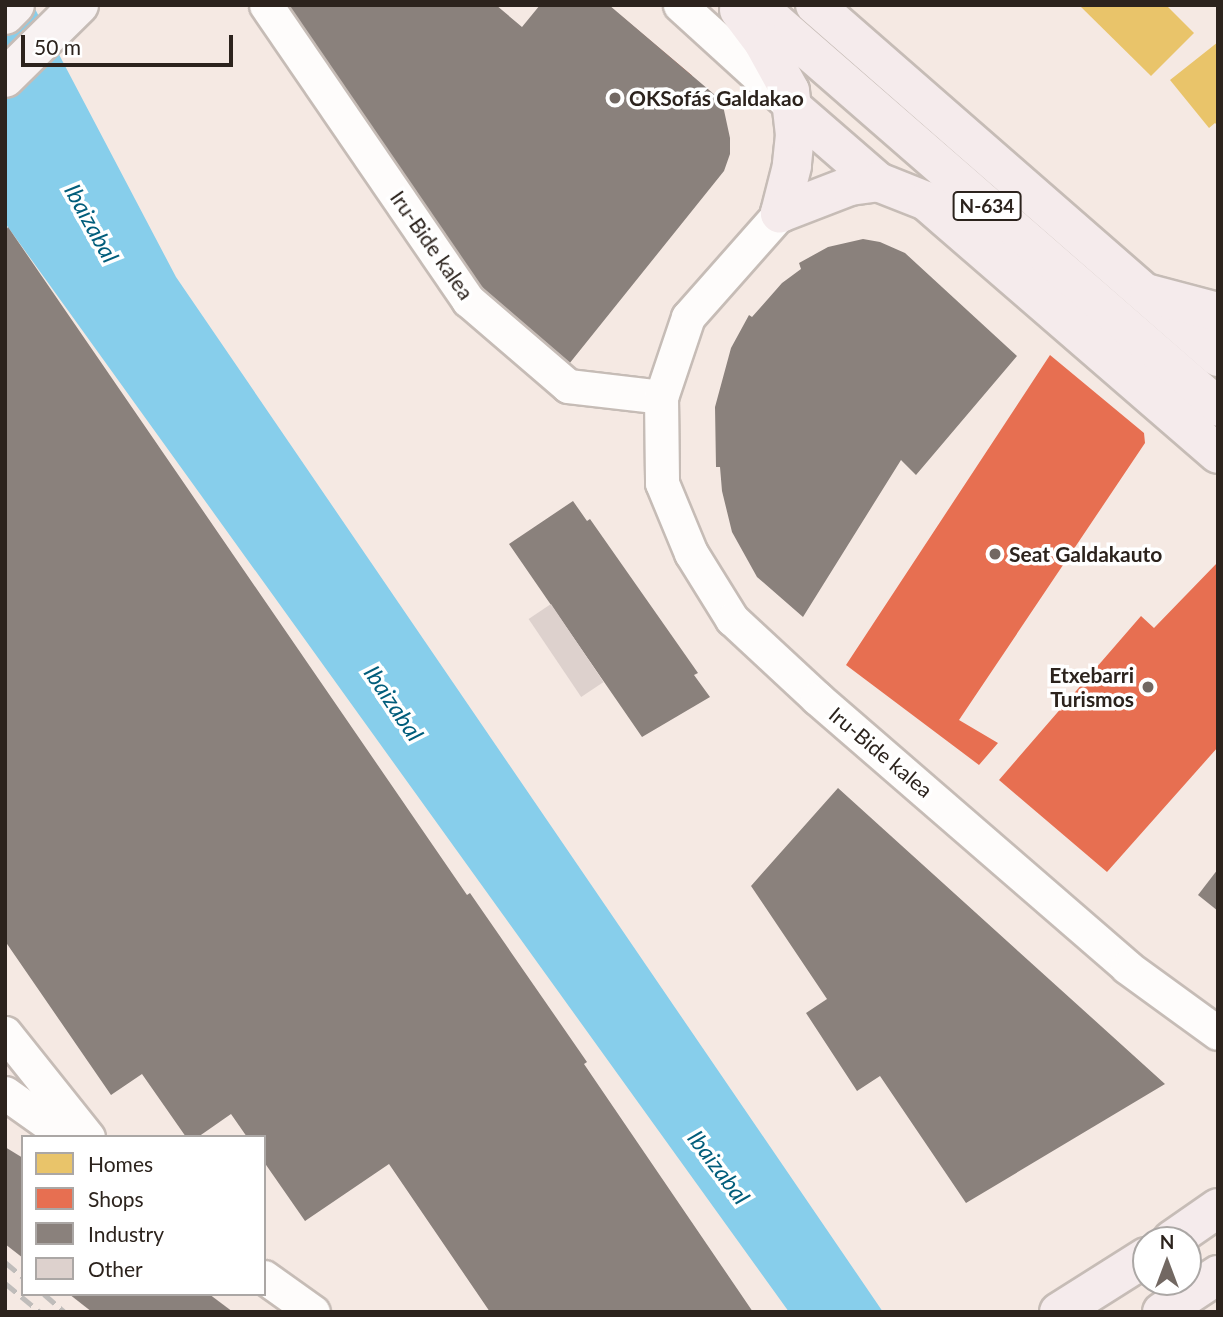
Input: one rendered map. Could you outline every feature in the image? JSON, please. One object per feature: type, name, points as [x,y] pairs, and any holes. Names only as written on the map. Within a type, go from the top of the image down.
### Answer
[{"type":"highway","points":[[736,5],[763,42],[790,91],[793,107],[792,166],[780,213]]},
{"type":"highway","name":"N-634","points":[[756,5],[1218,407]]},
{"type":"highway","name":"N-634","points":[[815,5],[1218,357]]},
{"type":"highway","points":[[793,107],[878,182],[926,201],[1218,454]]},
{"type":"highway","points":[[780,213],[850,186],[878,182]]},
{"type":"highway","points":[[1144,293],[1181,300],[1218,312]]},
{"type":"highway","points":[[1193,1226],[1218,1209]]},
{"type":"highway","points":[[1059,1312],[1132,1266]]},
{"type":"highway","points":[[1162,1312],[1218,1275]]},
{"type":"main road","points":[[5,15],[15,5]]},
{"type":"main road","points":[[5,78],[79,5]]},
{"type":"street","name":"Iru-Bide kalea","points":[[266,5],[468,300],[568,386],[661,397]]},
{"type":"street","points":[[680,5],[793,107]]},
{"type":"street","name":"Iru-Bide kalea","points":[[780,213],[688,317],[661,397],[662,483],[691,554],[732,619],[817,698],[1127,967],[1218,1033]]},
{"type":"street","points":[[5,1033],[86,1135]]},
{"type":"street","points":[[5,1093],[64,1135]]},
{"type":"street","points":[[266,1278],[313,1312]]},
{"type":"water","name":"Ibaizabal","points":[[5,5],[33,5],[176,277],[883,1312],[789,1312],[5,223]]},
{"type":"building: Homes","points":[[1079,5],[1166,5],[1194,33],[1151,76]]},
{"type":"building: Homes","points":[[1218,42],[1218,126],[1215,123],[1209,128],[1170,80]]},
{"type":"building: Shops","name":"OKSofás Galdakao","points":[[620,15],[692,75],[607,177],[535,117]]},
{"type":"building: Shops","name":"Seat Galdakauto","points":[[1050,355],[1144,433],[1145,443],[959,720],[998,743],[979,765],[846,665]]},
{"type":"building: Shops","name":"Etxebarri Turismos","points":[[1218,562],[1218,747],[1107,872],[999,780],[1141,616],[1154,628]]},
{"type":"building: Industry","points":[[280,5],[496,5],[522,27],[540,5],[609,5],[722,101],[730,138],[730,154],[724,171],[569,364],[483,296]]},
{"type":"building: Industry","points":[[8,227],[467,895],[470,893],[587,1062],[584,1064],[753,1312],[490,1312],[389,1164],[305,1221],[266,1165],[266,1135],[246,1135],[231,1114],[201,1135],[185,1135],[142,1074],[111,1095],[5,941],[5,232]]},
{"type":"building: Industry","points":[[863,239],[880,242],[905,253],[1017,356],[916,475],[901,460],[803,617],[757,577],[732,532],[722,491],[720,467],[716,467],[715,407],[731,348],[749,315],[752,317],[782,283],[801,269],[799,263],[828,247]]},
{"type":"building: Industry","points":[[573,501],[587,521],[590,519],[698,673],[694,675],[710,697],[642,737],[509,544]]},
{"type":"building: Industry","points":[[838,788],[1165,1084],[966,1203],[880,1076],[857,1091],[806,1013],[827,999],[751,886]]},
{"type":"building: Industry","points":[[1218,869],[1218,911],[1198,895]]},
{"type":"building: Industry","points":[[5,1147],[21,1157],[21,1256],[5,1244]]},
{"type":"building: Industry","points":[[72,1296],[212,1296],[233,1312],[92,1312]]},
{"type":"building: Other","points":[[551,604],[604,682],[581,697],[529,619]]},
{"type":"railway","points":[[5,1262],[21,1275]]},
{"type":"railway","points":[[5,1283],[40,1312]]},
{"type":"railway","points":[[46,1296],[65,1312]]},
{"type":"place","name":"OKSofás Galdakao","points":[[615,98]]},
{"type":"place","name":"Seat Galdakauto","points":[[995,554]]},
{"type":"place","name":"Etxebarri Turismos","points":[[1148,687]]}]
